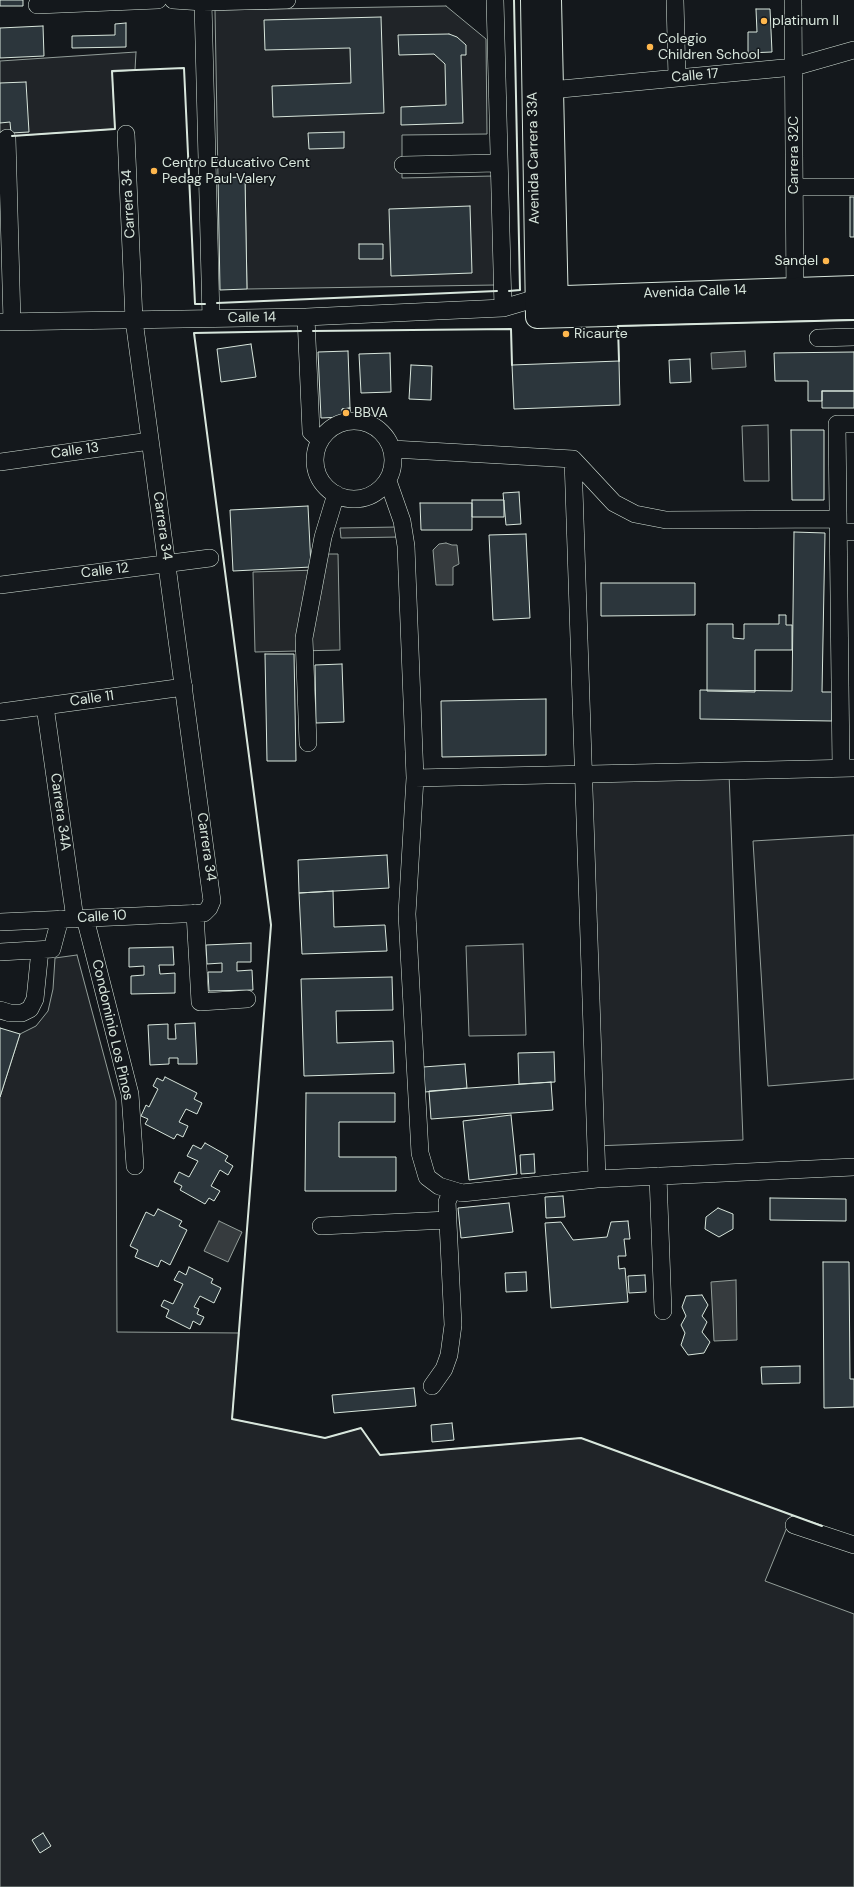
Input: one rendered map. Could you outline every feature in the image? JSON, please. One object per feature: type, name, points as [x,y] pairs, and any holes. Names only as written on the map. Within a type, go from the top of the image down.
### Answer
[{"type":"main road","name":"Avenida Carrera 33A","points":[[532,0],[543,91]]},
{"type":"main road","name":"Avenida Carrera 33A","points":[[547,307],[543,91],[550,0]]},
{"type":"main road","name":"Avenida Calle 14","points":[[547,307],[795,299],[854,287]]},
{"type":"main road","name":"Avenida Calle 14","points":[[795,299],[854,308]]},
{"type":"street","points":[[37,5],[158,0]]},
{"type":"street","points":[[173,0],[203,2],[287,0]]},
{"type":"street","points":[[495,0],[498,163],[503,308]]},
{"type":"street","points":[[675,0],[677,78]]},
{"type":"street","name":"Carrera 32C","points":[[793,0],[795,299]]},
{"type":"street","points":[[203,2],[211,318]]},
{"type":"street","name":"Calle 17","points":[[543,91],[794,66],[854,50]]},
{"type":"street","name":"Carrera 34","points":[[126,134],[134,320],[212,890],[212,901],[209,908],[199,913]]},
{"type":"street","points":[[6,322],[7,138]]},
{"type":"street","points":[[403,165],[498,163]]},
{"type":"street","points":[[794,187],[854,187]]},
{"type":"street","name":"Calle 14","points":[[6,322],[306,317],[547,307]]},
{"type":"street","points":[[306,317],[311,432],[320,440]]},
{"type":"street","points":[[818,338],[854,337]]},
{"type":"street","points":[[348,421],[360,421],[370,424],[380,430],[388,438],[392,449],[394,460],[388,481],[380,490],[370,496],[359,499],[347,498],[336,494],[326,487],[318,476],[315,458],[320,440],[327,431],[337,424],[348,421]]},
{"type":"street","points":[[415,778],[847,768],[843,528],[837,424],[854,424]]},
{"type":"street","name":"Calle 13","points":[[0,462],[150,441]]},
{"type":"street","points":[[392,449],[573,459],[614,502],[635,514],[666,520],[843,528]]},
{"type":"street","points":[[573,459],[582,774],[597,1179]]},
{"type":"street","points":[[388,481],[402,521],[406,546],[415,778],[408,914],[420,1152],[427,1177],[440,1186],[462,1193],[597,1179],[854,1167]]},
{"type":"street","points":[[308,743],[304,638],[323,537],[336,494]]},
{"type":"street","name":"Calle 12","points":[[0,585],[210,558]]},
{"type":"street","name":"Calle 11","points":[[0,712],[184,686]]},
{"type":"street","name":"Carrera 34A","points":[[45,706],[74,919]]},
{"type":"street","points":[[199,913],[200,1002],[247,999]]},
{"type":"street","name":"Calle 10","points":[[0,922],[199,913]]},
{"type":"street","points":[[0,952],[52,949],[74,919]]},
{"type":"street","name":"Condominio Los Pinos","points":[[74,919],[130,1094],[135,1166]]},
{"type":"street","points":[[0,1010],[10,1013],[22,1013],[30,1008],[36,999],[40,950]]},
{"type":"street","points":[[658,1176],[664,1311]]},
{"type":"street","points":[[432,1386],[444,1369],[449,1355],[453,1324],[447,1202],[452,1190]]},
{"type":"street","points":[[321,1226],[448,1220]]},
{"type":"street","points":[[794,1525],[854,1546]]},
{"type":"shaded area","points":[[446,6],[486,39],[487,134],[402,135],[402,178],[493,176],[495,285],[247,289],[245,177],[218,178],[215,10]]},
{"type":"shaded area","points":[[136,52],[135,70],[112,72],[115,129],[0,137],[0,61]]},
{"type":"shaded area","points":[[745,351],[746,367],[712,369],[711,353]]},
{"type":"shaded area","points":[[768,425],[769,481],[744,481],[742,426]]},
{"type":"shaded area","points":[[398,527],[399,537],[341,538],[340,528]]},
{"type":"shaded area","points":[[446,543],[457,545],[459,564],[453,567],[453,585],[436,585],[433,550],[439,544]]},
{"type":"shaded area","points":[[317,554],[338,554],[340,650],[255,652],[253,572],[317,570]]},
{"type":"shaded area","points":[[729,773],[743,1140],[595,1146],[582,779]]},
{"type":"shaded area","points":[[854,835],[854,1079],[768,1086],[753,841]]},
{"type":"shaded area","points":[[523,944],[526,1035],[469,1036],[466,946]]},
{"type":"shaded area","points":[[77,955],[116,1101],[117,1332],[239,1333],[232,1419],[325,1438],[361,1428],[380,1455],[581,1438],[792,1515],[765,1581],[854,1614],[854,1887],[0,1887],[0,1097],[20,1034],[36,1026],[48,1011],[53,989],[55,958]]},
{"type":"shaded area","points":[[219,1221],[242,1232],[228,1262],[204,1251]]},
{"type":"shaded area","points":[[736,1280],[737,1340],[714,1341],[711,1282]]},
{"type":"building","points":[[0,0],[23,0],[23,6],[0,6]]},
{"type":"building","name":"platinum II","points":[[756,9],[770,9],[772,52],[748,53],[748,32],[757,32]]},
{"type":"building","points":[[381,17],[384,113],[273,117],[272,86],[351,83],[350,48],[265,50],[264,20]]},
{"type":"building","points":[[126,23],[126,47],[72,48],[72,36],[115,35],[115,24]]},
{"type":"building","points":[[43,26],[44,56],[0,58],[0,28]]},
{"type":"building","points":[[449,34],[457,37],[466,45],[466,55],[461,55],[463,123],[401,125],[401,107],[446,105],[445,64],[434,54],[399,55],[398,35]]},
{"type":"building","points":[[26,82],[29,132],[11,133],[10,122],[0,123],[0,83]]},
{"type":"building","points":[[344,132],[344,148],[309,149],[308,133]]},
{"type":"building","points":[[245,177],[247,289],[220,290],[218,178]]},
{"type":"building","points":[[850,197],[854,197],[854,237],[850,237]]},
{"type":"building","points":[[470,206],[472,273],[391,276],[389,209]]},
{"type":"building","points":[[359,244],[383,244],[383,259],[359,259]]},
{"type":"building","points":[[251,344],[256,377],[221,382],[217,349]]},
{"type":"building","points":[[348,351],[350,408],[342,409],[343,417],[321,418],[318,352]]},
{"type":"building","points":[[854,352],[854,391],[822,391],[822,401],[808,401],[808,381],[775,381],[774,353]]},
{"type":"building","points":[[390,353],[391,392],[361,393],[359,354]]},
{"type":"building","points":[[690,359],[691,382],[670,383],[669,360]]},
{"type":"building","points":[[619,361],[620,405],[514,409],[512,365]]},
{"type":"building","points":[[411,365],[432,366],[431,400],[409,399]]},
{"type":"building","points":[[822,391],[854,391],[854,408],[822,408]]},
{"type":"building","name":"BBVA","points":[[350,408],[351,417],[343,417],[342,409]]},
{"type":"building","points":[[791,430],[824,430],[824,500],[792,500]]},
{"type":"building","points":[[519,492],[521,524],[506,525],[503,493]]},
{"type":"building","points":[[472,500],[504,500],[504,517],[472,517]]},
{"type":"building","points":[[420,503],[472,503],[472,530],[421,530]]},
{"type":"building","points":[[308,506],[311,567],[233,571],[230,510]]},
{"type":"building","points":[[794,532],[825,533],[822,692],[832,692],[832,721],[700,719],[700,690],[792,691]]},
{"type":"building","points":[[526,534],[530,618],[493,620],[489,535]]},
{"type":"building","points":[[601,583],[695,583],[695,615],[601,616]]},
{"type":"building","points":[[779,615],[786,615],[786,625],[792,625],[792,650],[755,650],[755,692],[707,691],[707,624],[733,624],[733,638],[744,639],[744,624],[779,624]]},
{"type":"building","points":[[265,654],[294,654],[296,761],[267,761]]},
{"type":"building","points":[[342,664],[344,722],[316,723],[315,665]]},
{"type":"building","points":[[546,699],[546,755],[442,757],[441,701]]},
{"type":"building","points":[[387,855],[389,888],[299,893],[298,860]]},
{"type":"building","points":[[333,891],[334,927],[385,925],[387,951],[302,954],[299,893]]},
{"type":"building","points":[[251,943],[251,962],[237,962],[237,971],[252,970],[253,990],[209,991],[208,972],[222,972],[222,963],[207,964],[206,945]]},
{"type":"building","points":[[173,947],[174,965],[159,965],[160,974],[175,973],[175,993],[131,994],[131,976],[144,975],[144,966],[129,967],[129,948]]},
{"type":"building","points":[[392,977],[393,1010],[336,1011],[337,1043],[393,1041],[394,1073],[304,1076],[301,979]]},
{"type":"building","points":[[195,1023],[197,1064],[178,1064],[178,1058],[169,1058],[169,1064],[150,1065],[148,1025],[168,1024],[168,1039],[176,1039],[175,1024]]},
{"type":"building","points":[[0,1028],[20,1034],[0,1097]]},
{"type":"building","points":[[554,1052],[555,1082],[519,1084],[518,1053]]},
{"type":"building","points":[[465,1064],[467,1088],[425,1092],[423,1067]]},
{"type":"building","points":[[165,1077],[197,1093],[194,1099],[202,1103],[197,1114],[186,1109],[179,1122],[188,1126],[183,1137],[177,1134],[174,1139],[145,1124],[148,1119],[141,1116],[146,1105],[149,1107],[158,1089],[153,1086],[157,1078],[163,1081]]},
{"type":"building","points":[[551,1082],[553,1110],[431,1119],[429,1091]]},
{"type":"building","points":[[306,1093],[395,1093],[395,1122],[339,1122],[339,1157],[396,1157],[396,1191],[305,1191]]},
{"type":"building","points":[[511,1115],[517,1174],[469,1180],[463,1121]]},
{"type":"building","points":[[205,1143],[228,1156],[225,1161],[233,1166],[228,1175],[220,1170],[211,1186],[220,1191],[214,1201],[209,1198],[205,1204],[180,1190],[182,1186],[174,1182],[179,1172],[189,1177],[198,1161],[187,1156],[193,1145],[201,1149]]},
{"type":"building","points":[[534,1154],[535,1173],[521,1174],[520,1155]]},
{"type":"building","points":[[563,1196],[565,1217],[546,1218],[545,1197]]},
{"type":"building","points":[[770,1198],[846,1199],[846,1221],[770,1220]]},
{"type":"building","points":[[509,1203],[513,1232],[461,1238],[458,1208]]},
{"type":"building","points":[[718,1208],[733,1214],[733,1229],[719,1237],[705,1229],[706,1217]]},
{"type":"building","points":[[158,1209],[182,1221],[179,1226],[187,1230],[170,1265],[161,1260],[158,1267],[135,1257],[138,1250],[130,1246],[146,1212],[154,1216]]},
{"type":"building","points":[[628,1221],[630,1239],[624,1239],[626,1256],[618,1256],[619,1269],[625,1268],[628,1302],[551,1308],[545,1223],[561,1222],[573,1240],[607,1237],[611,1222]]},
{"type":"building","points":[[823,1262],[849,1262],[850,1379],[854,1379],[854,1407],[824,1408]]},
{"type":"building","points":[[189,1267],[213,1279],[211,1283],[221,1288],[214,1303],[200,1296],[194,1307],[199,1309],[197,1314],[204,1317],[200,1325],[193,1321],[190,1329],[166,1317],[169,1310],[161,1306],[164,1300],[173,1304],[183,1284],[174,1280],[179,1271],[186,1275]]},
{"type":"building","points":[[526,1272],[527,1291],[506,1292],[505,1273]]},
{"type":"building","points":[[645,1275],[646,1292],[629,1293],[628,1276]]},
{"type":"building","points":[[702,1295],[708,1305],[702,1316],[707,1322],[702,1332],[710,1342],[704,1353],[688,1355],[681,1345],[685,1333],[681,1325],[686,1316],[682,1307],[686,1296]]},
{"type":"building","points":[[800,1366],[800,1383],[762,1384],[761,1367]]},
{"type":"building","points":[[414,1388],[416,1406],[334,1413],[332,1395]]},
{"type":"building","points":[[452,1423],[454,1440],[432,1442],[431,1425]]},
{"type":"building","points":[[43,1833],[51,1846],[40,1853],[32,1840]]},
{"type":"wall","points":[[509,291],[520,290],[514,0]]},
{"type":"wall","points":[[12,136],[115,129],[112,71],[184,68],[195,304],[205,304]]},
{"type":"wall","points":[[217,303],[497,291]]},
{"type":"wall","points":[[619,361],[618,326],[854,320]]},
{"type":"wall","points":[[313,331],[511,329],[512,365]]},
{"type":"wall","points":[[301,331],[194,333],[271,925],[232,1419],[325,1438],[361,1428],[380,1455],[581,1438],[822,1526]]},
{"type":"place","name":"platinum II","points":[[764,21]]},
{"type":"place","name":"Colegio Children School","points":[[650,47]]},
{"type":"place","name":"Centro Educativo Cent Pedag Paul Valery","points":[[154,171]]},
{"type":"place","name":"Sandel","points":[[826,261]]},
{"type":"place","name":"Ricaurte","points":[[566,334]]},
{"type":"place","name":"BBVA","points":[[346,413]]}]
